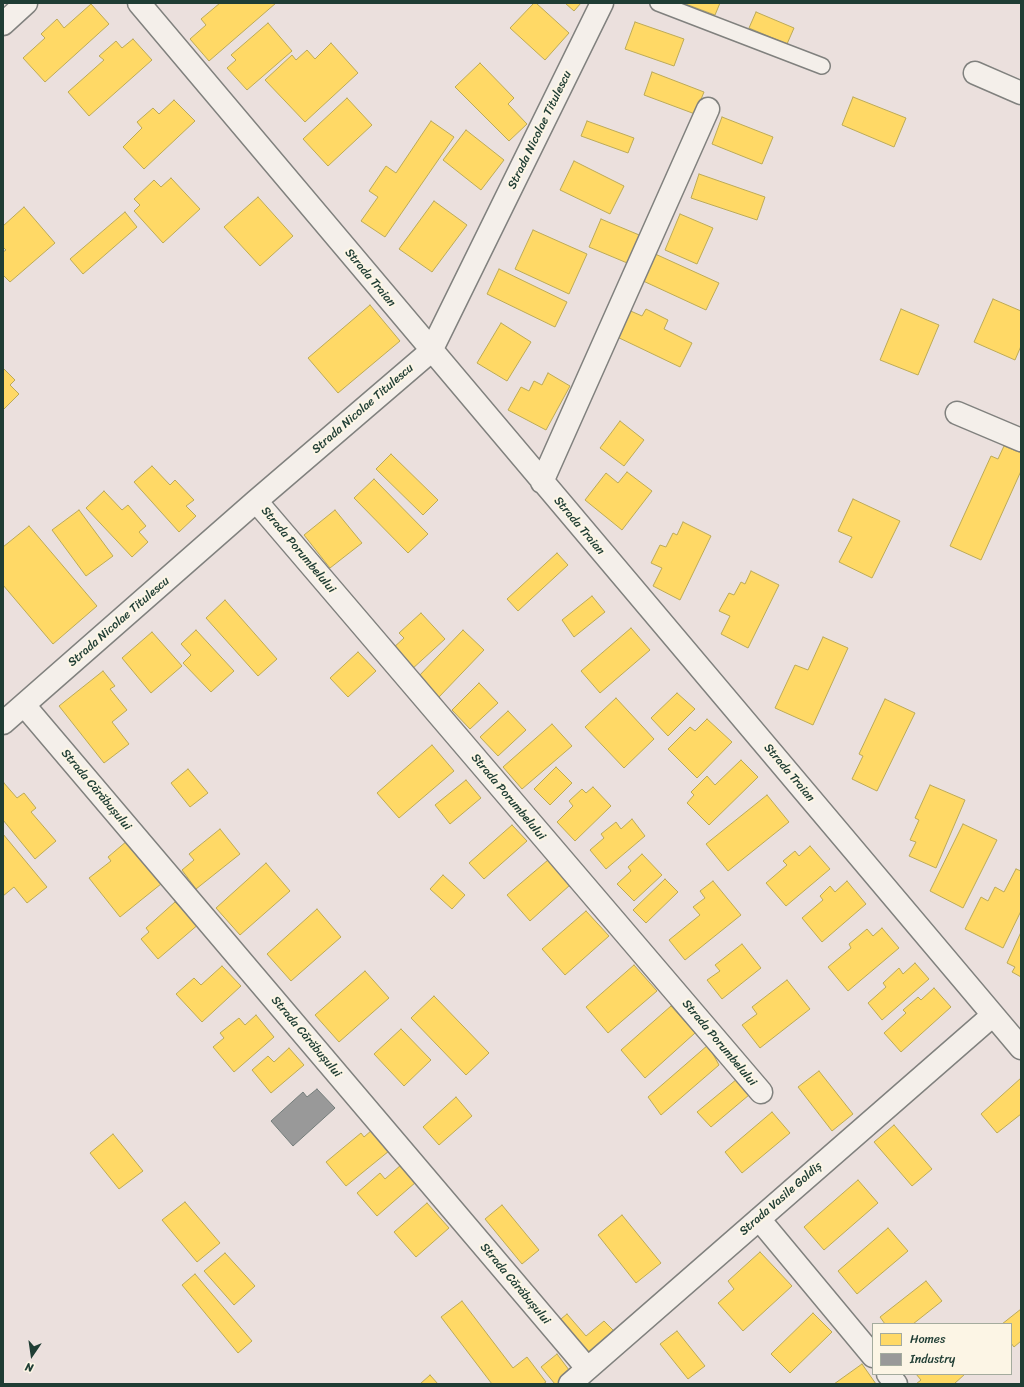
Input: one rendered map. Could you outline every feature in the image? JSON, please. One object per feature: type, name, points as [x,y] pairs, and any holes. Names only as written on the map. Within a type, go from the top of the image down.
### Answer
[{"type":"street","points":[[3,24],[26,3]]},
{"type":"street","name":"Strada Traian","points":[[139,3],[1021,1048]]},
{"type":"street","name":"Strada Nicolae Titulescu","points":[[3,723],[431,350],[602,3]]},
{"type":"street","points":[[975,73],[1021,93]]},
{"type":"street","points":[[542,482],[708,109]]},
{"type":"street","points":[[957,412],[1021,440]]},
{"type":"street","name":"Strada Porumbelului","points":[[256,501],[761,1092]]},
{"type":"street","name":"Strada Cărăbușului","points":[[24,705],[587,1368]]},
{"type":"street","name":"Strada Vasile Goldiș","points":[[570,1384],[993,1015]]},
{"type":"street","points":[[759,1219],[872,1355]]},
{"type":"street","points":[[889,1375],[896,1384]]},
{"type":"lane","points":[[658,3],[822,66]]},
{"type":"building: Homes","points":[[220,3],[276,3],[209,61],[190,39],[206,25],[201,19]]},
{"type":"building: Homes","points":[[534,3],[536,3],[569,33],[545,60],[510,28]]},
{"type":"building: Homes","points":[[565,3],[581,3],[574,11]]},
{"type":"building: Homes","points":[[683,3],[720,3],[715,15]]},
{"type":"building: Homes","points":[[91,4],[109,24],[45,82],[23,58],[45,38],[41,34],[57,19],[64,28]]},
{"type":"building: Homes","points":[[756,12],[794,28],[787,44],[749,28]]},
{"type":"building: Homes","points":[[635,22],[684,39],[674,66],[625,49]]},
{"type":"building: Homes","points":[[268,23],[292,51],[247,90],[227,68],[236,60],[231,55]]},
{"type":"building: Homes","points":[[133,39],[152,60],[89,116],[68,92],[104,60],[99,56],[116,41],[122,48]]},
{"type":"building: Homes","points":[[331,43],[358,73],[305,122],[265,80],[292,55],[296,60],[307,50],[315,59]]},
{"type":"building: Homes","points":[[480,63],[514,98],[508,104],[527,124],[509,141],[455,87]]},
{"type":"building: Homes","points":[[652,72],[704,92],[695,114],[644,95]]},
{"type":"building: Homes","points":[[853,97],[906,118],[894,147],[842,125]]},
{"type":"building: Homes","points":[[347,98],[372,125],[328,166],[303,139]]},
{"type":"building: Homes","points":[[174,100],[195,121],[144,169],[123,147],[142,128],[137,122],[153,108],[159,114]]},
{"type":"building: Homes","points":[[722,117],[773,137],[762,164],[712,144]]},
{"type":"building: Homes","points":[[431,121],[454,137],[385,237],[361,221],[378,197],[369,191],[386,166],[396,173]]},
{"type":"building: Homes","points":[[587,121],[634,138],[628,153],[581,136]]},
{"type":"building: Homes","points":[[466,130],[504,160],[481,190],[443,160]]},
{"type":"building: Homes","points":[[574,161],[624,186],[610,214],[560,190]]},
{"type":"building: Homes","points":[[699,174],[765,197],[757,220],[691,198]]},
{"type":"building: Homes","points":[[171,178],[200,209],[163,243],[134,211],[140,205],[134,199],[154,180],[161,187]]},
{"type":"building: Homes","points":[[258,197],[293,236],[260,266],[224,227]]},
{"type":"building: Homes","points":[[434,201],[467,225],[432,272],[399,249]]},
{"type":"building: Homes","points":[[24,207],[55,243],[10,282],[3,275],[3,252],[6,250],[3,247],[3,226]]},
{"type":"building: Homes","points":[[125,212],[137,227],[83,274],[70,259]]},
{"type":"building: Homes","points":[[680,214],[713,228],[697,264],[665,250]]},
{"type":"building: Homes","points":[[601,219],[644,237],[632,265],[589,247]]},
{"type":"building: Homes","points":[[533,230],[587,254],[569,294],[515,269]]},
{"type":"building: Homes","points":[[653,253],[719,283],[706,310],[641,280]]},
{"type":"building: Homes","points":[[499,269],[567,302],[555,327],[487,294]]},
{"type":"building: Homes","points":[[993,299],[1021,311],[1021,346],[1015,360],[974,342]]},
{"type":"building: Homes","points":[[370,305],[400,341],[338,393],[308,358]]},
{"type":"building: Homes","points":[[626,309],[642,316],[646,309],[668,320],[664,329],[692,343],[680,367],[613,335]]},
{"type":"building: Homes","points":[[901,309],[939,325],[918,375],[880,360]]},
{"type":"building: Homes","points":[[501,323],[531,342],[507,381],[477,363]]},
{"type":"building: Homes","points":[[3,368],[15,380],[10,385],[19,394],[3,410]]},
{"type":"building: Homes","points":[[548,373],[570,386],[546,430],[508,410],[521,387],[529,391],[534,381],[542,385]]},
{"type":"building: Homes","points":[[620,421],[644,440],[624,466],[600,448]]},
{"type":"building: Homes","points":[[1004,446],[1021,453],[1021,471],[981,560],[950,546],[991,456],[998,459]]},
{"type":"building: Homes","points":[[391,454],[438,500],[423,515],[376,469]]},
{"type":"building: Homes","points":[[152,466],[170,485],[175,480],[194,500],[186,506],[196,516],[179,532],[134,482]]},
{"type":"building: Homes","points":[[627,472],[652,491],[622,530],[585,500],[606,473],[618,483]]},
{"type":"building: Homes","points":[[374,479],[428,534],[408,553],[354,498]]},
{"type":"building: Homes","points":[[104,491],[122,510],[128,505],[146,526],[139,532],[148,542],[132,557],[86,508]]},
{"type":"building: Homes","points":[[853,499],[900,521],[872,578],[839,562],[852,537],[838,531]]},
{"type":"building: Homes","points":[[79,510],[113,556],[86,576],[52,530]]},
{"type":"building: Homes","points":[[335,510],[362,543],[330,568],[304,535]]},
{"type":"building: Homes","points":[[683,522],[711,536],[680,600],[653,586],[662,568],[651,563],[660,545],[666,547],[673,533],[677,535]]},
{"type":"building: Homes","points":[[29,526],[97,606],[53,644],[3,585],[3,547]]},
{"type":"building: Homes","points":[[557,553],[568,565],[518,611],[507,599]]},
{"type":"building: Homes","points":[[751,571],[779,585],[748,648],[721,634],[730,616],[719,611],[729,593],[734,595],[741,582],[745,584]]},
{"type":"building: Homes","points":[[592,596],[605,612],[574,637],[562,620]]},
{"type":"building: Homes","points":[[225,600],[277,659],[258,676],[206,618]]},
{"type":"building: Homes","points":[[421,613],[445,639],[411,670],[392,649],[404,638],[399,633]]},
{"type":"building: Homes","points":[[631,628],[650,650],[600,693],[581,671]]},
{"type":"building: Homes","points":[[196,630],[234,671],[211,692],[183,663],[191,655],[181,644]]},
{"type":"building: Homes","points":[[463,630],[484,650],[439,697],[418,677]]},
{"type":"building: Homes","points":[[152,632],[182,666],[151,693],[122,658]]},
{"type":"building: Homes","points":[[823,637],[848,648],[813,725],[775,708],[795,665],[808,670]]},
{"type":"building: Homes","points":[[358,652],[376,671],[348,697],[330,678]]},
{"type":"building: Homes","points":[[103,671],[115,686],[110,689],[127,710],[112,722],[129,744],[104,763],[59,706]]},
{"type":"building: Homes","points":[[479,683],[498,703],[470,729],[452,710]]},
{"type":"building: Homes","points":[[677,693],[695,709],[668,736],[651,718]]},
{"type":"building: Homes","points":[[616,698],[654,739],[624,768],[585,727]]},
{"type":"building: Homes","points":[[885,699],[915,713],[877,791],[852,779],[863,756],[859,754]]},
{"type":"building: Homes","points":[[508,711],[526,730],[498,756],[480,737]]},
{"type":"building: Homes","points":[[707,719],[732,742],[697,778],[668,749],[690,727],[695,731]]},
{"type":"building: Homes","points":[[552,724],[572,746],[522,789],[503,767]]},
{"type":"building: Homes","points":[[432,745],[454,771],[399,818],[377,793]]},
{"type":"building: Homes","points":[[741,760],[758,777],[709,825],[687,803],[694,795],[691,792],[707,776],[715,785]]},
{"type":"building: Homes","points":[[556,767],[572,783],[550,805],[534,789]]},
{"type":"building: Homes","points":[[188,769],[208,793],[190,807],[171,783]]},
{"type":"building: Homes","points":[[466,780],[481,798],[450,824],[435,805]]},
{"type":"building: Homes","points":[[4,783],[17,798],[24,793],[36,808],[31,812],[56,841],[35,859],[3,820]]},
{"type":"building: Homes","points":[[930,785],[965,800],[936,868],[909,856],[916,842],[910,840],[919,820],[915,818]]},
{"type":"building: Homes","points":[[593,787],[611,806],[575,841],[557,822],[573,806],[569,801],[582,789],[586,793]]},
{"type":"building: Homes","points":[[767,795],[789,822],[728,871],[706,844]]},
{"type":"building: Homes","points":[[632,819],[645,836],[606,869],[590,850],[604,838],[601,834],[616,822],[621,829]]},
{"type":"building: Homes","points":[[963,824],[997,840],[963,908],[930,891]]},
{"type":"building: Homes","points":[[512,825],[527,841],[484,879],[469,863]]},
{"type":"building: Homes","points":[[220,829],[240,854],[196,889],[182,870],[194,860],[189,854]]},
{"type":"building: Homes","points":[[3,834],[47,887],[27,903],[14,887],[3,896]]},
{"type":"building: Homes","points":[[127,841],[161,884],[120,917],[89,878],[111,861],[108,857]]},
{"type":"building: Homes","points":[[810,846],[830,869],[786,906],[766,883],[787,865],[783,861],[795,851],[799,856]]},
{"type":"building: Homes","points":[[642,854],[662,875],[634,901],[617,884],[631,871],[628,867]]},
{"type":"building: Homes","points":[[548,860],[570,885],[530,921],[507,895]]},
{"type":"building: Homes","points":[[266,863],[290,891],[240,935],[216,908]]},
{"type":"building: Homes","points":[[1016,869],[1021,871],[1021,911],[1003,948],[965,929],[981,897],[988,901],[995,887],[1004,892]]},
{"type":"building: Homes","points":[[443,875],[465,895],[452,909],[430,889]]},
{"type":"building: Homes","points":[[665,879],[678,892],[646,923],[633,910]]},
{"type":"building: Homes","points":[[713,881],[741,915],[685,960],[669,940],[700,915],[693,907],[705,898],[700,891]]},
{"type":"building: Homes","points":[[847,881],[866,904],[822,942],[802,918],[823,900],[820,896],[830,886],[835,892]]},
{"type":"building: Homes","points":[[175,902],[181,908],[185,905],[200,923],[158,959],[141,939],[149,932],[146,928]]},
{"type":"building: Homes","points":[[317,909],[341,937],[291,981],[267,954]]},
{"type":"building: Homes","points":[[586,911],[609,936],[565,975],[542,949]]},
{"type":"building: Homes","points":[[882,928],[899,948],[848,991],[828,967],[851,948],[849,944],[867,929],[873,936]]},
{"type":"building: Homes","points":[[1021,932],[1021,977],[1012,972],[1015,967],[1007,963]]},
{"type":"building: Homes","points":[[742,944],[761,968],[722,999],[707,980],[720,971],[715,965]]},
{"type":"building: Homes","points":[[915,963],[929,979],[882,1020],[868,1003],[886,987],[883,983],[899,968],[903,974]]},
{"type":"building: Homes","points":[[634,965],[657,991],[608,1033],[586,1007]]},
{"type":"building: Homes","points":[[222,966],[241,986],[202,1022],[176,994],[194,978],[201,985]]},
{"type":"building: Homes","points":[[365,971],[389,998],[339,1042],[315,1015]]},
{"type":"building: Homes","points":[[787,980],[810,1009],[760,1048],[742,1025],[757,1014],[752,1007]]},
{"type":"building: Homes","points":[[934,988],[951,1007],[901,1052],[884,1033],[906,1013],[903,1010],[918,997],[921,1000]]},
{"type":"building: Homes","points":[[434,996],[489,1053],[466,1075],[411,1018]]},
{"type":"building: Homes","points":[[671,1006],[695,1033],[645,1078],[621,1050]]},
{"type":"building: Homes","points":[[256,1015],[274,1037],[234,1072],[213,1047],[224,1038],[220,1033],[239,1018],[245,1025]]},
{"type":"building: Homes","points":[[401,1029],[431,1060],[404,1086],[374,1054]]},
{"type":"building: Homes","points":[[708,1045],[719,1065],[661,1115],[648,1097]]},
{"type":"building: Homes","points":[[289,1048],[304,1065],[271,1093],[252,1070],[268,1056],[274,1062]]},
{"type":"building: Homes","points":[[819,1071],[853,1114],[832,1131],[798,1087]]},
{"type":"building: Homes","points":[[1021,1078],[1021,1114],[997,1133],[981,1114]]},
{"type":"building: Homes","points":[[737,1079],[749,1095],[711,1127],[697,1112]]},
{"type":"building: Homes","points":[[456,1097],[472,1116],[439,1145],[423,1127]]},
{"type":"building: Homes","points":[[772,1112],[790,1133],[742,1173],[725,1152]]},
{"type":"building: Homes","points":[[894,1125],[932,1169],[912,1186],[874,1142]]},
{"type":"building: Homes","points":[[372,1130],[389,1151],[346,1186],[326,1162],[361,1133],[364,1137]]},
{"type":"building: Homes","points":[[113,1134],[143,1171],[119,1189],[90,1153]]},
{"type":"building: Homes","points":[[401,1165],[416,1182],[377,1216],[357,1193],[380,1173],[385,1179]]},
{"type":"building: Homes","points":[[858,1180],[878,1203],[824,1250],[804,1227]]},
{"type":"building: Homes","points":[[185,1202],[220,1243],[197,1262],[162,1220]]},
{"type":"building: Homes","points":[[427,1203],[449,1228],[416,1257],[394,1232]]},
{"type":"building: Homes","points":[[502,1205],[539,1250],[522,1264],[485,1219]]},
{"type":"building: Homes","points":[[622,1215],[661,1263],[636,1283],[598,1235]]},
{"type":"building: Homes","points":[[888,1228],[908,1251],[857,1294],[838,1271]]},
{"type":"building: Homes","points":[[760,1252],[792,1286],[743,1331],[718,1303],[734,1289],[728,1281]]},
{"type":"building: Homes","points":[[225,1253],[255,1286],[234,1305],[204,1271]]},
{"type":"building: Homes","points":[[195,1274],[252,1341],[238,1353],[182,1285]]},
{"type":"building: Homes","points":[[926,1281],[942,1301],[914,1323],[884,1323],[880,1317]]},
{"type":"building: Homes","points":[[462,1301],[513,1368],[527,1357],[546,1382],[543,1384],[492,1384],[441,1317]]},
{"type":"building: Homes","points":[[1021,1309],[1021,1341],[1014,1347],[1012,1344],[1012,1323],[1003,1323]]},
{"type":"building: Homes","points":[[813,1313],[832,1332],[790,1373],[771,1354]]},
{"type":"building: Homes","points":[[567,1314],[586,1336],[604,1321],[615,1332],[586,1358],[555,1324]]},
{"type":"building: Homes","points":[[677,1331],[705,1366],[688,1379],[660,1344]]},
{"type":"building: Homes","points":[[557,1354],[572,1374],[560,1384],[555,1384],[541,1367]]},
{"type":"building: Homes","points":[[862,1364],[876,1384],[834,1384]]},
{"type":"building: Homes","points":[[430,1375],[438,1384],[420,1384]]},
{"type":"building: Homes","points":[[917,1375],[964,1375],[954,1384],[916,1384],[921,1380]]},
{"type":"building: Industry","points":[[317,1089],[335,1108],[293,1146],[271,1121],[303,1092],[307,1097]]}]
